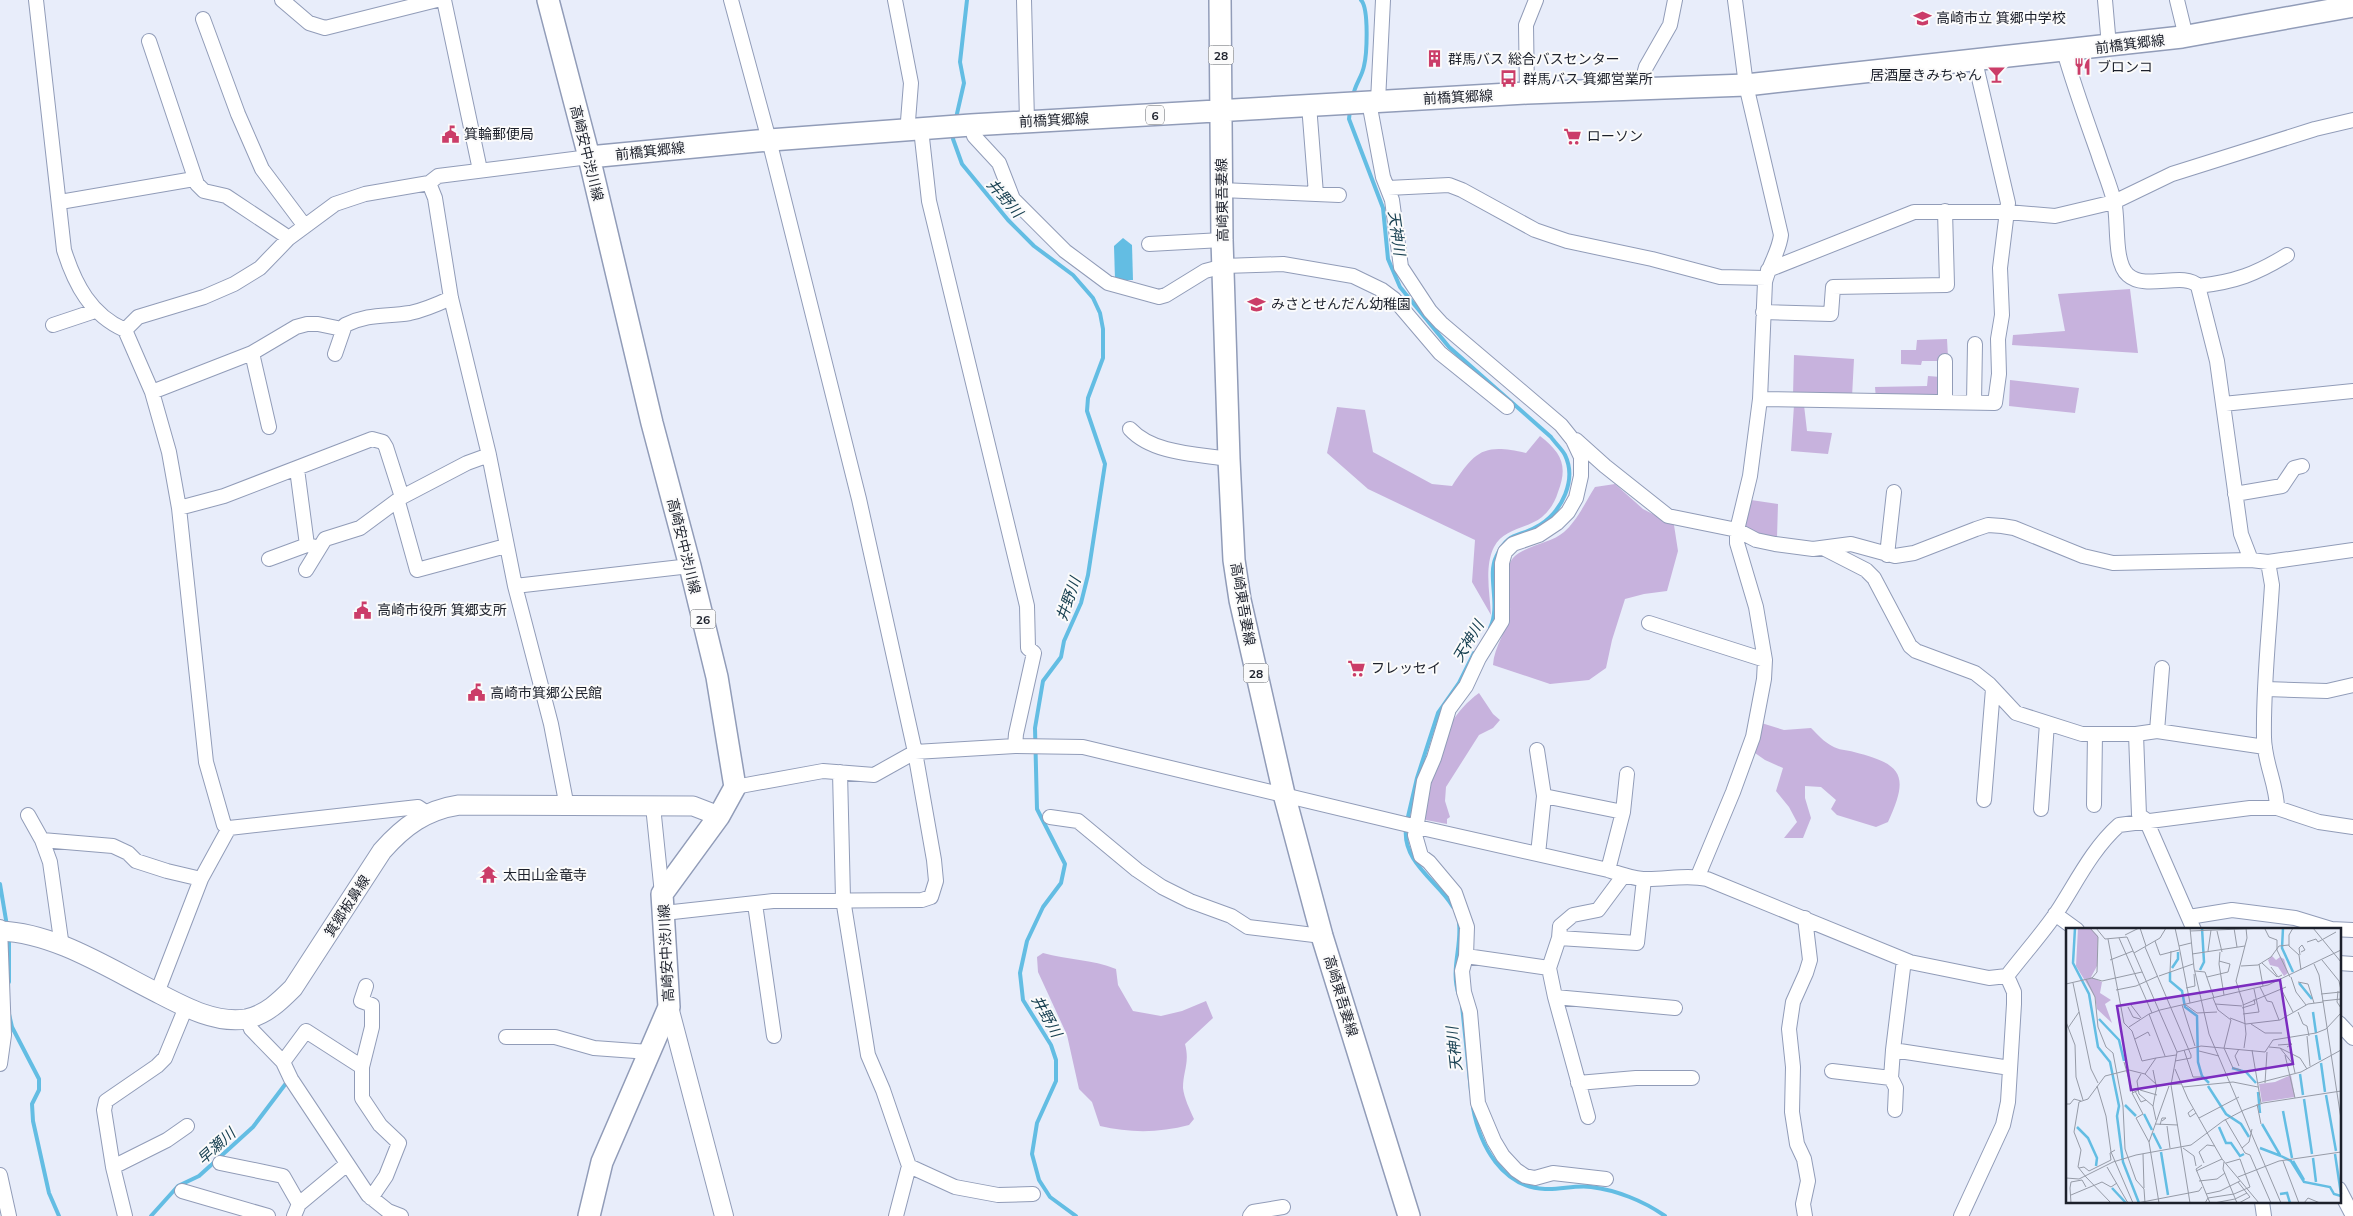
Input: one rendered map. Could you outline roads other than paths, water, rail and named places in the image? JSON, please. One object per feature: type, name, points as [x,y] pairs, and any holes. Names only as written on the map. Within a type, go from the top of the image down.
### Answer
[{"type":"main road","name":"高崎安中渋川線","points":[[548,0],[589,157],[652,423],[717,677],[734,786],[720,816],[663,904],[669,1007],[602,1162],[589,1216]]},
{"type":"main road","name":"高崎東吾妻線","points":[[1220,0],[1222,240],[1229,459],[1234,560],[1240,600],[1284,794],[1322,936],[1409,1216]]},
{"type":"main road","name":"前橋箕郷線","points":[[589,157],[769,140],[960,126],[1527,93],[1746,85],[2186,37],[2353,6]]},
{"type":"main road","name":"箕郷板鼻線","points":[[0,930],[17,932],[62,947],[186,1007],[228,1020],[247,1019],[277,1004],[293,988],[382,851],[395,836],[427,813],[459,805],[567,807],[693,806],[720,816]]},
{"type":"street","points":[[36,0],[60,202],[60,229],[67,258],[78,283],[95,311],[111,324],[125,330],[152,392],[169,452],[178,508],[206,762],[224,825],[229,828],[418,807],[427,813]]},
{"type":"street","points":[[282,0],[309,23],[324,28],[437,0]]},
{"type":"street","points":[[444,0],[480,170]]},
{"type":"street","points":[[653,806],[663,904],[755,904],[842,899],[922,900],[931,897],[936,881],[915,752],[859,500],[769,140],[731,0]]},
{"type":"street","points":[[895,0],[912,83],[908,122],[915,130],[929,201],[1027,606],[1028,648],[1034,653],[1016,734],[1021,746]]},
{"type":"street","points":[[1024,0],[1027,122]]},
{"type":"street","points":[[1382,0],[1371,102],[1384,176],[1392,200],[1401,267],[1430,311],[1485,377],[1507,407]]},
{"type":"street","points":[[1527,93],[1526,25],[1536,0]]},
{"type":"street","points":[[1640,89],[1646,67],[1670,25],[1675,0]]},
{"type":"street","points":[[1698,876],[1733,792],[1752,737],[1765,660],[1756,607],[1737,543],[1737,530],[1750,476],[1760,400],[1763,312],[1767,274],[1780,246],[1781,235],[1746,85],[1735,0]]},
{"type":"street","points":[[2105,0],[2109,46]]},
{"type":"street","points":[[2177,0],[2186,37]]},
{"type":"street","points":[[203,19],[238,114],[262,169],[279,195],[304,225]]},
{"type":"street","points":[[148,41],[194,179],[204,191],[226,196],[289,238]]},
{"type":"street","points":[[2064,51],[2114,202],[2120,260],[2128,275],[2151,282],[2188,280],[2198,286],[2217,361],[2241,534],[2251,560]]},
{"type":"street","points":[[1760,400],[1995,403],[1999,374],[1998,339],[2002,315],[2000,268],[2008,203],[1975,61]]},
{"type":"street","points":[[1309,105],[1316,194]]},
{"type":"street","points":[[1388,188],[1449,185],[1462,190],[1535,230],[1567,241],[1652,259],[1720,277],[1767,274],[1914,212],[2006,212],[2055,216],[2114,202],[2172,174],[2315,129],[2353,121]]},
{"type":"street","points":[[960,126],[974,136],[999,163],[1013,199],[1065,251],[1104,281],[1163,297],[1205,271],[1224,266],[1283,264],[1343,274],[1367,283],[1394,299],[1440,353],[1485,377],[1561,426],[1605,466],[1668,516],[1737,530],[1756,540],[1795,547],[1823,548],[1851,544],[1895,556],[1914,553],[1960,533],[1988,525],[2014,528],[2083,556],[2113,563],[2251,560],[2268,562],[2353,550]]},
{"type":"street","points":[[125,330],[138,317],[204,297],[234,284],[260,268],[304,225],[335,204],[365,194],[429,183],[438,176],[589,157]]},
{"type":"street","points":[[60,202],[194,179]]},
{"type":"street","points":[[429,183],[435,198],[451,298],[489,455],[515,586],[552,724],[567,807]]},
{"type":"street","points":[[1222,190],[1339,195]]},
{"type":"street","points":[[1763,312],[1831,314],[1833,288],[1947,285],[1945,211]]},
{"type":"street","points":[[1148,244],[1222,240]]},
{"type":"street","points":[[2198,286],[2221,284],[2258,272],[2287,255]]},
{"type":"street","points":[[335,354],[342,329],[345,325],[359,318],[372,315],[410,313],[451,298]]},
{"type":"street","points":[[53,325],[95,311]]},
{"type":"street","points":[[152,392],[252,353],[296,328],[307,324],[342,329]]},
{"type":"street","points":[[1974,402],[1975,344]]},
{"type":"street","points":[[252,353],[269,427]]},
{"type":"street","points":[[1945,361],[1945,402]]},
{"type":"street","points":[[2223,404],[2353,391]]},
{"type":"street","points":[[1561,426],[1573,440],[1581,457],[1581,476],[1576,498],[1568,512],[1557,523],[1538,535],[1513,544],[1505,552],[1502,564],[1502,621],[1479,658],[1466,686],[1449,709],[1434,758],[1424,781],[1415,835],[1421,856],[1429,862],[1455,893],[1467,927],[1466,956],[1462,971],[1464,992],[1470,1012],[1478,1103],[1494,1141],[1503,1156],[1525,1176],[1535,1178],[1553,1174],[1606,1179]]},
{"type":"street","points":[[1130,429],[1139,438],[1150,444],[1178,452],[1229,459]]},
{"type":"street","points":[[178,508],[224,496],[372,439],[378,439],[386,447],[417,570],[506,546]]},
{"type":"street","points":[[269,559],[313,547],[325,539],[360,528],[400,500],[467,463],[489,455]]},
{"type":"street","points":[[2235,494],[2282,486],[2294,468],[2302,466]]},
{"type":"street","points":[[297,469],[313,547],[306,570]]},
{"type":"street","points":[[1887,555],[1894,492]]},
{"type":"street","points":[[1823,548],[1866,570],[1874,578],[1910,646],[1916,652],[1975,673],[2016,712],[2082,734],[2136,734],[2157,731],[2265,748]]},
{"type":"street","points":[[2268,562],[2272,585],[2266,689],[2265,748],[2270,778],[2277,797],[2277,808]]},
{"type":"street","points":[[515,586],[690,566]]},
{"type":"street","points":[[1649,624],[1765,660]]},
{"type":"street","points":[[2157,731],[2162,668]]},
{"type":"street","points":[[2266,689],[2327,691],[2353,685]]},
{"type":"street","points":[[1984,800],[1993,689]]},
{"type":"street","points":[[2040,809],[2047,723]]},
{"type":"street","points":[[2094,805],[2095,734]]},
{"type":"street","points":[[2136,734],[2139,815],[2146,820],[2192,923],[2232,910],[2324,928]]},
{"type":"street","points":[[734,786],[809,772],[874,775],[915,752],[1021,746],[1095,748],[1395,822],[1624,875],[1644,879],[1698,876],[1722,884],[1904,960],[1989,978],[2007,976],[2055,914],[2108,835],[2119,825],[2250,808],[2277,808],[2319,822],[2353,827]]},
{"type":"street","points":[[1537,750],[1544,796],[1538,854]]},
{"type":"street","points":[[840,772],[842,899],[868,1055],[909,1166],[896,1216]]},
{"type":"street","points":[[1608,870],[1622,812],[1628,774]]},
{"type":"street","points":[[1544,796],[1622,812]]},
{"type":"street","points":[[28,815],[42,840],[50,862],[62,947]]},
{"type":"street","points":[[1050,817],[1078,821],[1137,870],[1162,887],[1190,902],[1231,916],[1248,927],[1322,936]]},
{"type":"street","points":[[157,993],[201,879],[229,828]]},
{"type":"street","points":[[42,840],[113,846],[128,853],[136,861],[201,879]]},
{"type":"street","points":[[1588,1117],[1555,997],[1549,968],[1559,938],[1560,926],[1573,915],[1598,910],[1624,875]]},
{"type":"street","points":[[1559,938],[1637,943],[1644,879]]},
{"type":"street","points":[[755,904],[774,1036]]},
{"type":"street","points":[[2055,914],[2074,928]]},
{"type":"street","points":[[1805,918],[1810,960],[1793,1002],[1789,1029],[1793,1067],[1792,1112],[1797,1144],[1804,1159],[1808,1181],[1803,1204],[1805,1216]]},
{"type":"street","points":[[2340,929],[2353,930]]},
{"type":"street","points":[[0,930],[4,1035],[0,1064]]},
{"type":"street","points":[[1466,956],[1549,968]]},
{"type":"street","points":[[1894,1110],[1896,1088],[1891,1078],[1892,1050],[1904,960]]},
{"type":"street","points":[[2340,963],[2353,964]]},
{"type":"street","points":[[1961,1216],[2003,1125],[2008,1102],[2014,998],[2007,976]]},
{"type":"street","points":[[366,986],[361,1001],[372,1005],[372,1027],[362,1066],[362,1098],[380,1125],[398,1143],[386,1176],[371,1198]]},
{"type":"street","points":[[1555,997],[1675,1008]]},
{"type":"street","points":[[125,1216],[113,1167],[104,1110],[106,1101],[157,1066],[165,1058],[186,1007]]},
{"type":"street","points":[[669,1007],[724,1216]]},
{"type":"street","points":[[247,1019],[251,1029],[283,1062],[291,1079],[371,1198],[392,1214]]},
{"type":"street","points":[[2340,1024],[2353,1038]]},
{"type":"street","points":[[283,1062],[306,1031],[362,1066]]},
{"type":"street","points":[[506,1037],[555,1037],[594,1048],[650,1052]]},
{"type":"street","points":[[1892,1050],[2010,1068]]},
{"type":"street","points":[[1832,1071],[1891,1078]]},
{"type":"street","points":[[1578,1083],[1636,1078],[1692,1078]]},
{"type":"street","points":[[113,1167],[167,1140],[187,1126]]},
{"type":"street","points":[[220,1163],[283,1176],[297,1210],[347,1164]]},
{"type":"street","points":[[909,1166],[955,1187],[998,1195],[1033,1194]]},
{"type":"street","points":[[0,1175],[9,1216]]},
{"type":"street","points":[[182,1191],[268,1216]]},
{"type":"street","points":[[2340,1191],[2353,1216]]},
{"type":"street","points":[[1250,1216],[1253,1212],[1283,1207]]},
{"type":"water","points":[[1123,238],[1132,245],[1133,280],[1115,280],[1114,246]]},
{"type":"waterway","name":"井野川","points":[[956,118],[964,83],[960,62],[967,0]]},
{"type":"waterway","name":"天神川","points":[[1353,96],[1363,70],[1366,52],[1366,21],[1364,5],[1361,0]]},
{"type":"waterway","name":"天神川","points":[[1350,110],[1349,119],[1383,208],[1388,259],[1400,287],[1449,347],[1551,437],[1564,453],[1568,465],[1568,484],[1561,503],[1555,512],[1540,525],[1510,538],[1505,542],[1496,557],[1493,573],[1494,610],[1490,628]]},
{"type":"waterway","name":"井野川","points":[[954,133],[953,139],[962,164],[1008,220],[1034,246],[1073,275],[1093,298],[1100,313],[1103,329],[1103,358],[1088,398],[1087,411],[1105,464],[1088,575],[1081,603],[1064,641],[1061,657],[1043,681],[1035,728],[1037,809],[1065,864],[1061,883],[1043,907],[1027,941],[1020,973],[1023,1000],[1051,1045],[1056,1060],[1056,1081],[1037,1123],[1032,1154],[1039,1180],[1050,1197],[1076,1216]]},
{"type":"waterway","name":"天神川","points":[[1407,821],[1417,778],[1438,713],[1459,683],[1474,653]]},
{"type":"waterway","name":"天神川","points":[[1406,828],[1406,840],[1415,862],[1453,907]]},
{"type":"waterway","points":[[0,884],[7,926]]},
{"type":"waterway","name":"天神川","points":[[1459,923],[1456,977],[1459,995]]},
{"type":"waterway","points":[[9,939],[9,982]]},
{"type":"waterway","name":"天神川","points":[[1462,1006],[1471,1091]]},
{"type":"waterway","points":[[9,1014],[12,1027],[39,1079],[39,1090],[32,1104],[33,1121],[49,1193],[59,1216]]},
{"type":"waterway","name":"早瀬川","points":[[151,1216],[178,1186],[199,1176],[253,1127],[287,1082]]},
{"type":"waterway","name":"天神川","points":[[1473,1108],[1481,1136],[1495,1162],[1505,1173],[1517,1181],[1530,1187],[1545,1189],[1600,1188],[1639,1201],[1665,1216]]},
{"type":"place","name":"高崎市立 箕郷中学校","points":[[1922,18]]},
{"type":"place","name":"群馬バス 総合バスセンター","points":[[1434,59]]},
{"type":"place","name":"ブロンコ","points":[[2083,67]]},
{"type":"place","name":"居酒屋きみちゃん","points":[[1996,75]]},
{"type":"place","name":"群馬バス 箕郷営業所","points":[[1509,79]]},
{"type":"place","name":"箕輪郵便局","points":[[450,134]]},
{"type":"place","name":"ローソン","points":[[1573,136]]},
{"type":"place","name":"みさとせんだん幼稚園","points":[[1257,304]]},
{"type":"place","name":"高崎市役所 箕郷支所","points":[[363,610]]},
{"type":"place","name":"フレッセイ","points":[[1357,668]]},
{"type":"place","name":"高崎市箕郷公民館","points":[[476,693]]},
{"type":"place","name":"太田山金竜寺","points":[[489,875]]}]
